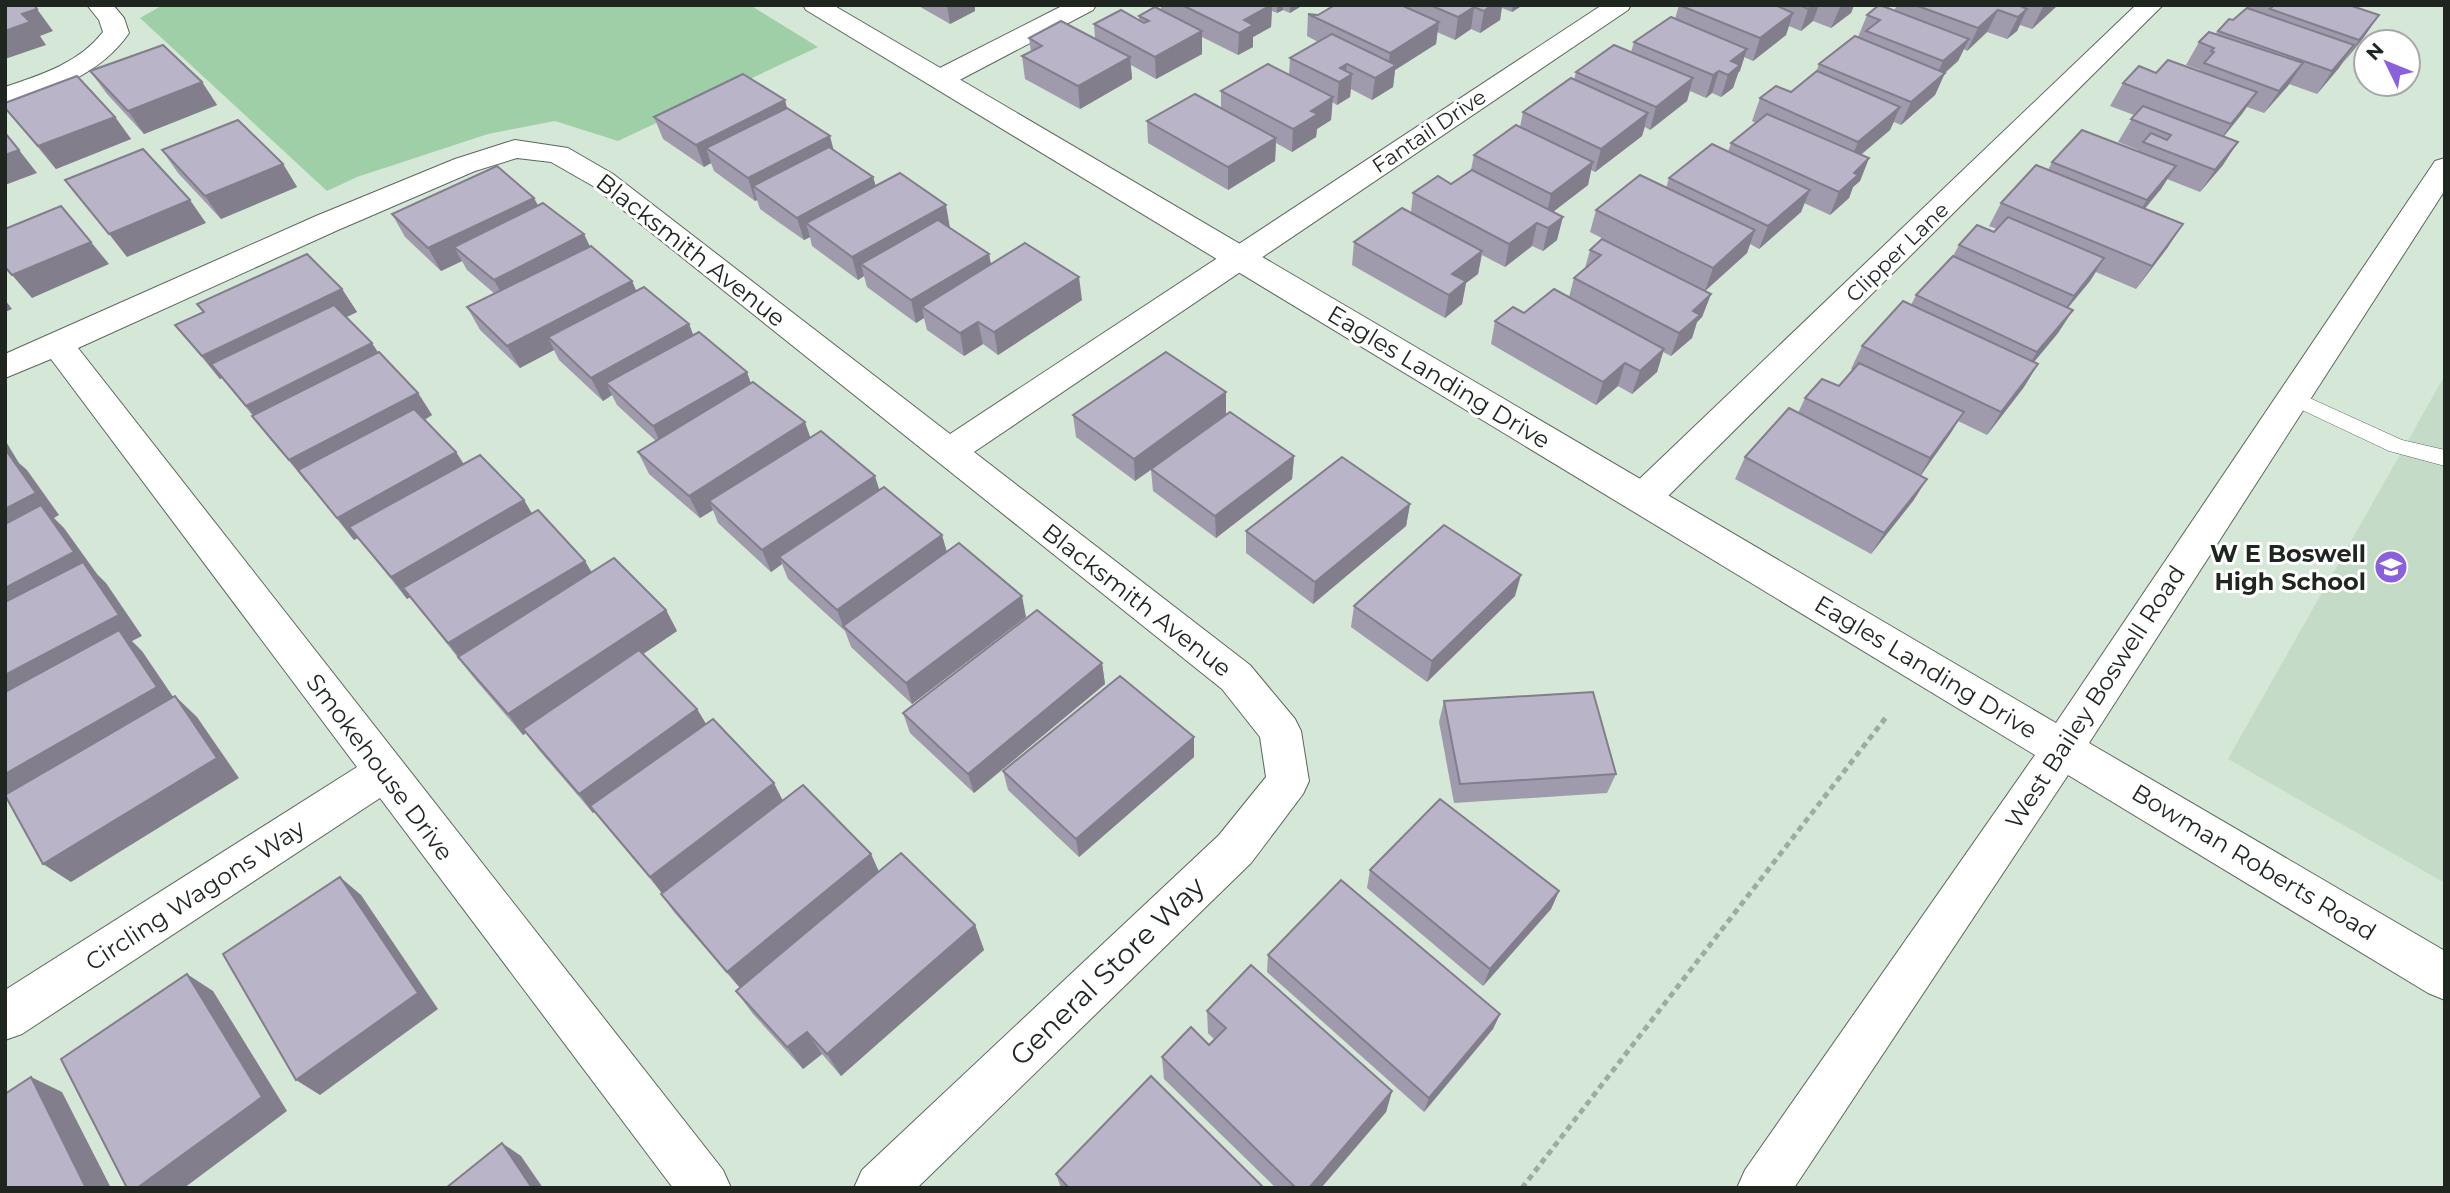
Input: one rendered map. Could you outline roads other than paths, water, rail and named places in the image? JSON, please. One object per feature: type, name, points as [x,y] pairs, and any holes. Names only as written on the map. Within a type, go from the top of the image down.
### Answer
[{"type":"street","points":[[5,96],[82,65],[106,49],[116,33],[111,18],[99,5]]},
{"type":"street","name":"Eagles Landing Drive","points":[[816,5],[2063,748]]},
{"type":"street","points":[[940,79],[1084,5]]},
{"type":"street","name":"Fantail Drive","points":[[949,453],[1619,5]]},
{"type":"street","name":"Clipper Lane","points":[[1643,498],[2151,5]]},
{"type":"street","name":"Blacksmith Avenue","points":[[5,367],[327,223],[465,165],[515,149],[558,154],[603,180],[1236,677],[1280,731]]},
{"type":"street","name":"West Bailey Boswell Road","points":[[1763,1188],[2063,748],[2445,167]]},
{"type":"street","name":"Smokehouse Drive","points":[[57,344],[705,1188]]},
{"type":"street","name":"General Store Way","points":[[880,1188],[1234,849],[1288,781],[1280,731]]},
{"type":"street","name":"Bowman Roberts Road","points":[[2063,748],[2445,977]]},
{"type":"street","name":"Circling Wagons Way","points":[[5,1017],[384,772]]},
{"type":"lane","points":[[2292,397],[2396,446],[2445,458]]},
{"type":"place","name":"W E Boswell High School","points":[[2391,567]]}]
